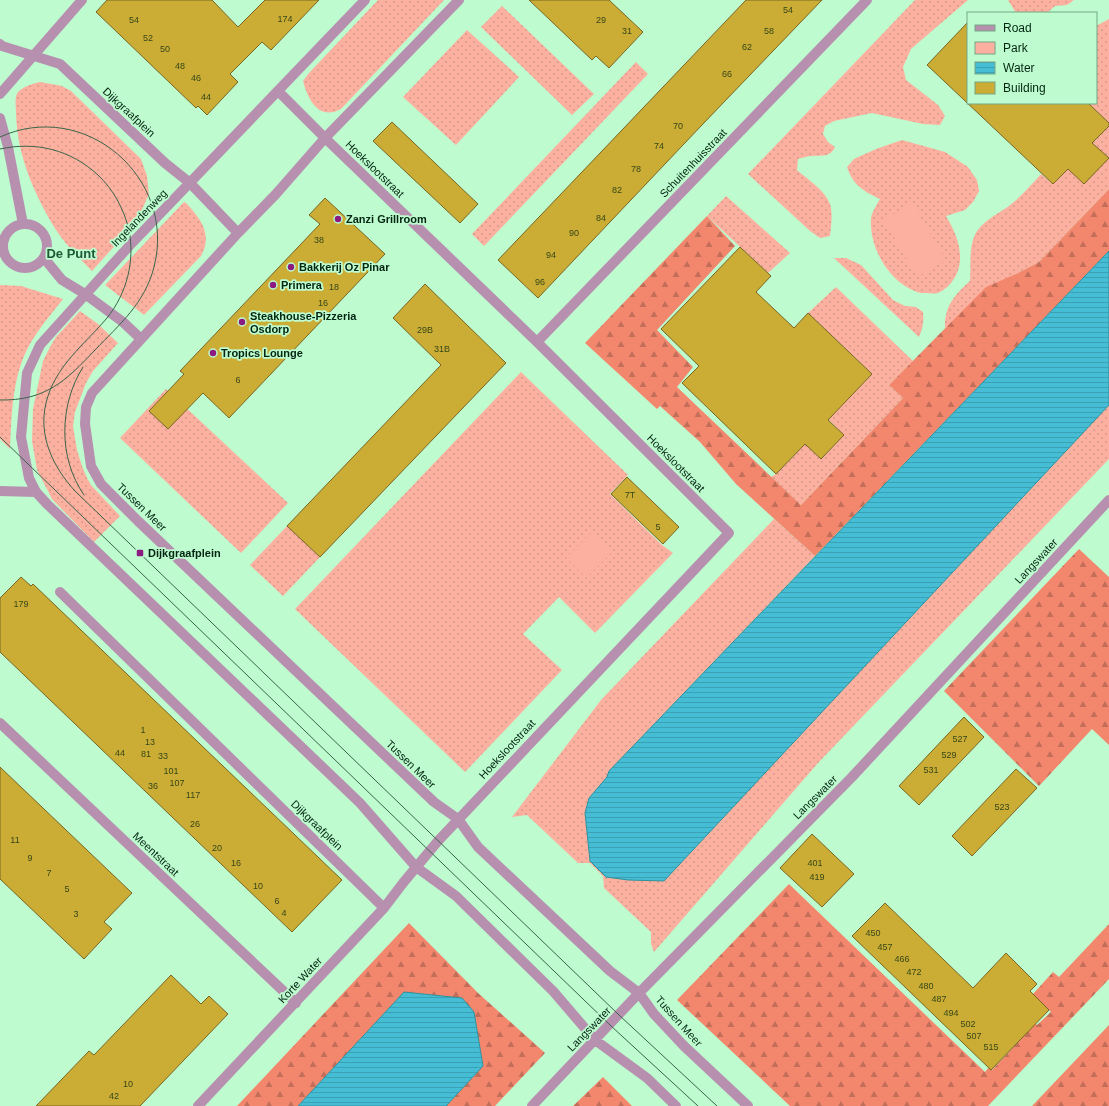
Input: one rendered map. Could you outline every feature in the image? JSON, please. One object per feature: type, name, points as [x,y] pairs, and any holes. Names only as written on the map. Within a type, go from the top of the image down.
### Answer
[{"type":"street","points":[[0,94],[82,0]]},
{"type":"street","name":"Ingelandenweg","points":[[36,492],[29,478],[20,437],[27,373],[40,345],[131,244],[365,0]]},
{"type":"street","points":[[44,258],[62,280],[85,294],[122,322],[140,339],[276,194],[325,138],[459,0]]},
{"type":"street","name":"Schuitenhuisstraat","points":[[537,342],[867,0]]},
{"type":"street","name":"Dijkgraafplein","points":[[0,44],[2,46],[60,64],[165,163],[190,183],[238,233]]},
{"type":"street","name":"Hoekslootstraat","points":[[278,91],[537,342],[729,533],[428,851],[416,867]]},
{"type":"street","points":[[0,118],[8,147],[23,224]]},
{"type":"street","points":[[23,224],[31,225],[37,227],[43,232],[47,245],[44,258],[39,264],[27,268],[19,268],[3,256],[5,236],[16,226],[23,224]]},
{"type":"street","name":"Tussen Meer","points":[[140,339],[92,393],[86,407],[85,424],[91,466],[101,484],[138,521],[434,802],[458,819],[478,847],[610,972],[640,993],[654,1014],[684,1046],[748,1106]]},
{"type":"street","points":[[0,491],[36,492],[360,803],[416,867],[456,896],[553,991],[595,1040],[647,1078],[676,1106]]},
{"type":"street","name":"Langswater","points":[[532,1106],[640,993],[852,777],[1109,500]]},
{"type":"street","name":"Dijkgraafplein","points":[[60,592],[384,908]]},
{"type":"street","name":"Meentstraat","points":[[0,723],[296,1002]]},
{"type":"street","name":"Korte Water","points":[[198,1106],[384,908],[416,867]]},
{"type":"green space","points":[[378,0],[444,0],[341,109],[333,112],[321,110],[311,101],[303,81]]},
{"type":"green space","points":[[915,0],[968,0],[911,49],[903,67],[906,80],[938,105],[945,116],[940,125],[923,124],[872,113],[834,121],[825,126],[823,134],[828,142],[835,147],[833,151],[825,155],[808,156],[798,159],[797,170],[824,194],[830,204],[832,216],[830,236],[820,238],[810,231],[748,174]]},
{"type":"green space","points":[[1008,0],[1074,0],[1067,5],[1055,6],[1048,12],[1015,12]]},
{"type":"green space","points":[[502,6],[594,94],[572,115],[481,27]]},
{"type":"green space","points":[[1109,19],[1109,123],[1089,104],[1097,104],[1097,25]]},
{"type":"green space","points":[[467,30],[519,77],[456,145],[403,97]]},
{"type":"green space","points":[[636,62],[648,74],[484,246],[472,234]]},
{"type":"green space","points":[[40,82],[62,86],[71,91],[141,159],[147,176],[149,194],[137,221],[92,271],[68,246],[56,230],[34,188],[23,159],[17,129],[16,97],[18,92],[23,88]]},
{"type":"green space","points":[[1109,126],[1109,189],[1039,262],[1016,274],[945,328],[946,314],[949,307],[955,296],[970,281],[972,245],[976,233],[980,227],[1015,201],[1041,174],[1053,184]]},
{"type":"green space","points":[[902,140],[945,152],[968,167],[977,180],[979,191],[973,202],[965,210],[946,216],[954,230],[960,251],[960,262],[955,278],[947,287],[937,293],[919,293],[907,287],[890,272],[877,252],[871,229],[871,218],[880,199],[859,187],[849,173],[847,167],[854,159],[876,149]]},
{"type":"green space","points":[[1109,189],[1109,251],[815,556],[736,484],[700,442],[660,406],[657,409],[585,343],[707,216],[735,246],[657,330],[693,367],[677,387],[801,505],[903,398],[889,385],[986,287],[1039,262]]},
{"type":"green space","points":[[726,196],[790,253],[768,273],[707,216]]},
{"type":"green space","points":[[184,202],[201,221],[204,228],[206,241],[204,248],[201,256],[144,315],[105,285]]},
{"type":"green space","points":[[912,203],[946,260],[917,277],[884,220]]},
{"type":"green space","points":[[834,258],[846,258],[861,265],[893,300],[905,306],[916,307],[923,312],[923,324],[919,337]]},
{"type":"green space","points":[[0,285],[21,286],[63,299],[38,331],[27,349],[22,362],[13,405],[10,449],[0,439]]},
{"type":"green space","points":[[836,287],[913,361],[889,385],[903,398],[801,505],[771,477],[776,474],[805,444],[821,459],[844,435],[828,419],[872,374],[808,313]]},
{"type":"green space","points":[[80,311],[98,324],[118,343],[93,371],[86,383],[75,412],[73,426],[77,450],[87,478],[91,485],[120,516],[94,542],[52,499],[37,470],[32,441],[33,409],[43,361],[56,337]]},
{"type":"green space","points":[[521,372],[628,475],[610,494],[662,545],[673,553],[595,633],[559,597],[523,634],[562,670],[465,772],[295,609]]},
{"type":"green space","points":[[166,389],[288,503],[241,553],[120,438]]},
{"type":"green space","points":[[1109,405],[1109,459],[818,763],[654,952],[651,944],[651,932],[604,888],[603,876],[590,863],[578,863],[527,815],[512,817],[601,700],[774,519],[815,556],[609,771],[607,777],[589,798],[585,813],[590,861],[606,877],[628,880],[664,881]]},
{"type":"green space","points":[[287,526],[320,557],[283,596],[250,565]]},
{"type":"green space","points":[[591,533],[611,553],[586,578],[566,558]]},
{"type":"green space","points":[[1079,549],[1109,577],[1109,745],[1092,729],[1039,786],[944,691]]},
{"type":"green space","points":[[789,884],[985,1072],[989,1067],[992,1070],[1023,1037],[1021,1034],[1034,1022],[1037,1025],[1051,1012],[1033,994],[1053,972],[1059,977],[1109,924],[1109,979],[988,1106],[790,1106],[677,1000]]},
{"type":"green space","points":[[409,923],[478,993],[545,1053],[495,1106],[446,1106],[483,1066],[474,1012],[462,998],[404,992],[298,1106],[237,1106]]},
{"type":"green space","points":[[1109,1025],[1109,1106],[1032,1106]]},
{"type":"green space","points":[[603,1077],[632,1106],[573,1106]]},
{"type":"water","points":[[1109,251],[1109,405],[664,881],[628,880],[606,877],[590,861],[585,813],[589,798],[607,777],[609,771]]},
{"type":"water","points":[[404,992],[462,998],[474,1012],[483,1066],[446,1106],[298,1106]]},
{"type":"building","points":[[107,0],[212,0],[238,27],[265,0],[319,0],[271,50],[262,42],[230,74],[238,82],[207,115],[198,106],[196,108],[96,12]]},
{"type":"building","points":[[529,0],[609,0],[643,32],[609,68],[596,56],[592,60]]},
{"type":"building","points":[[746,0],[822,0],[538,298],[498,260]]},
{"type":"building","points":[[967,23],[967,103],[927,65]]},
{"type":"building","points":[[968,104],[1089,104],[1109,123],[1109,126],[1092,143],[1109,158],[1084,184],[1068,169],[1053,184]]},
{"type":"building","points":[[392,122],[478,204],[460,223],[373,141]]},
{"type":"building","points":[[325,198],[385,254],[229,418],[203,393],[168,429],[149,411],[184,374],[180,371],[320,224],[309,215]]},
{"type":"building","points":[[740,247],[771,276],[756,292],[794,328],[808,313],[872,374],[828,420],[844,435],[821,459],[805,444],[776,474],[682,383],[699,366],[661,329]]},
{"type":"building","points":[[425,284],[506,363],[320,557],[287,526],[441,365],[393,318]]},
{"type":"building","points":[[627,477],[679,527],[663,544],[611,494]]},
{"type":"building","points":[[21,577],[31,586],[33,584],[342,880],[292,932],[0,652],[0,598]]},
{"type":"building","points":[[964,717],[984,737],[919,805],[899,786]]},
{"type":"building","points":[[0,767],[132,893],[104,922],[112,929],[84,959],[0,879]]},
{"type":"building","points":[[1016,769],[1037,788],[972,856],[952,836]]},
{"type":"building","points":[[812,834],[854,874],[822,907],[780,868]]},
{"type":"building","points":[[885,903],[973,988],[1006,953],[1037,984],[1030,991],[1049,1010],[991,1070],[852,936]]},
{"type":"building","points":[[171,975],[201,1004],[209,996],[228,1014],[140,1106],[36,1106],[89,1051],[94,1055]]},
{"type":"tram line","points":[[0,137],[32,128],[63,128],[92,138],[118,154],[138,176],[152,204],[157,234],[154,267],[150,280],[138,302],[113,332],[74,371],[54,387],[30,397],[0,400]]},
{"type":"tram line","points":[[0,149],[27,146],[40,147],[65,154],[88,166],[98,175],[113,193],[121,207],[129,230],[131,242],[130,265],[128,276],[120,298],[107,318],[63,367],[50,390],[46,403],[44,415],[46,439],[54,461],[67,482],[619,1015],[717,1106]]},
{"type":"tram line","points":[[83,367],[69,398],[65,431],[66,448],[70,465],[84,495]]},
{"type":"tram line","points":[[0,437],[610,1025],[698,1106]]},
{"type":"place","name":"Zanzi Grillroom","points":[[338,219]]},
{"type":"place","name":"Bakkerij Oz Pinar","points":[[291,267]]},
{"type":"place","name":"Primera","points":[[273,285]]},
{"type":"place","name":"Steakhouse-Pizzeria Osdorp","points":[[242,322]]},
{"type":"place","name":"Tropics Lounge","points":[[213,353]]},
{"type":"place","name":"Dijkgraafplein","points":[[140,553]]},
{"type":"district","name":"De Punt","points":[[71,253]]}]
